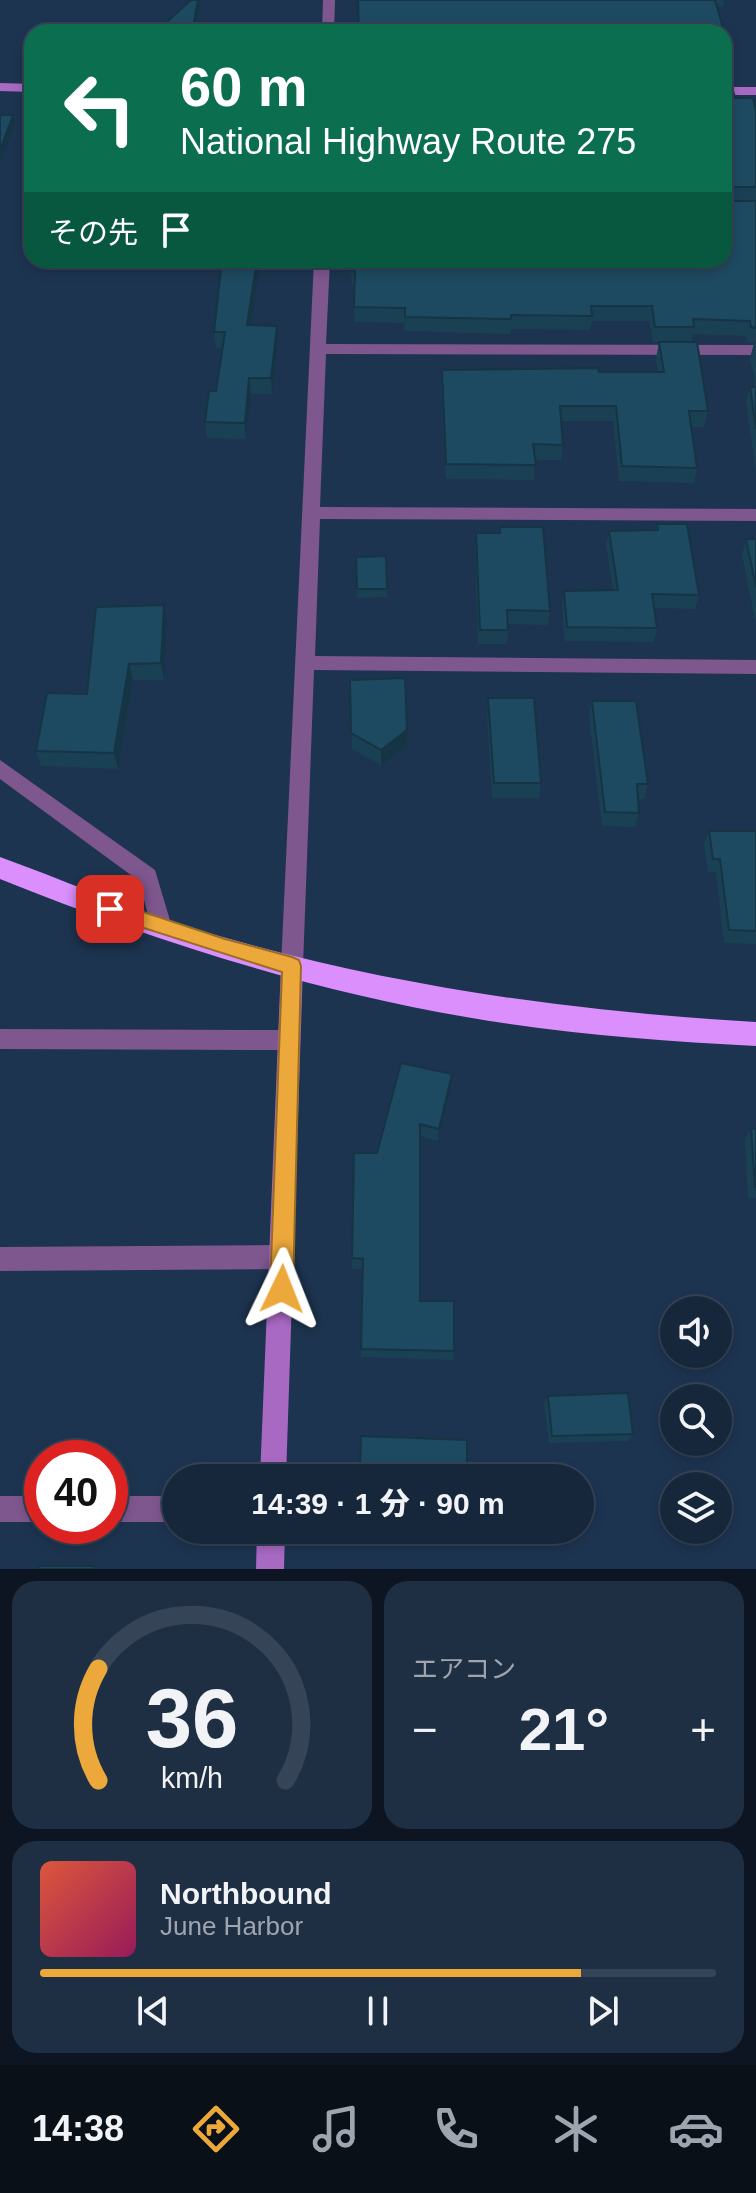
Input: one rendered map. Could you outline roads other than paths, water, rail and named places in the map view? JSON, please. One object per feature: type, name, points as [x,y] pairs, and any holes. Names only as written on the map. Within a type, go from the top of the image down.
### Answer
[{"type":"highway","points":[[0,868],[161,927],[363,986],[535,1016],[756,1034]]},
{"type":"street","points":[[328,24],[329,0]]},
{"type":"street","points":[[0,87],[24,88]]},
{"type":"street","points":[[732,91],[756,91]]},
{"type":"street","points":[[274,1464],[288,1040],[322,268]]},
{"type":"street","points":[[319,349],[756,350]]},
{"type":"street","points":[[313,513],[756,515]]},
{"type":"street","points":[[306,663],[756,667]]},
{"type":"street","points":[[0,768],[148,876],[161,927]]},
{"type":"street","points":[[0,1039],[288,1040]]},
{"type":"street","points":[[0,1259],[283,1257]]},
{"type":"street","points":[[0,1509],[24,1509]]},
{"type":"street","points":[[128,1509],[162,1509]]},
{"type":"street","points":[[270,1569],[271,1544]]}]
